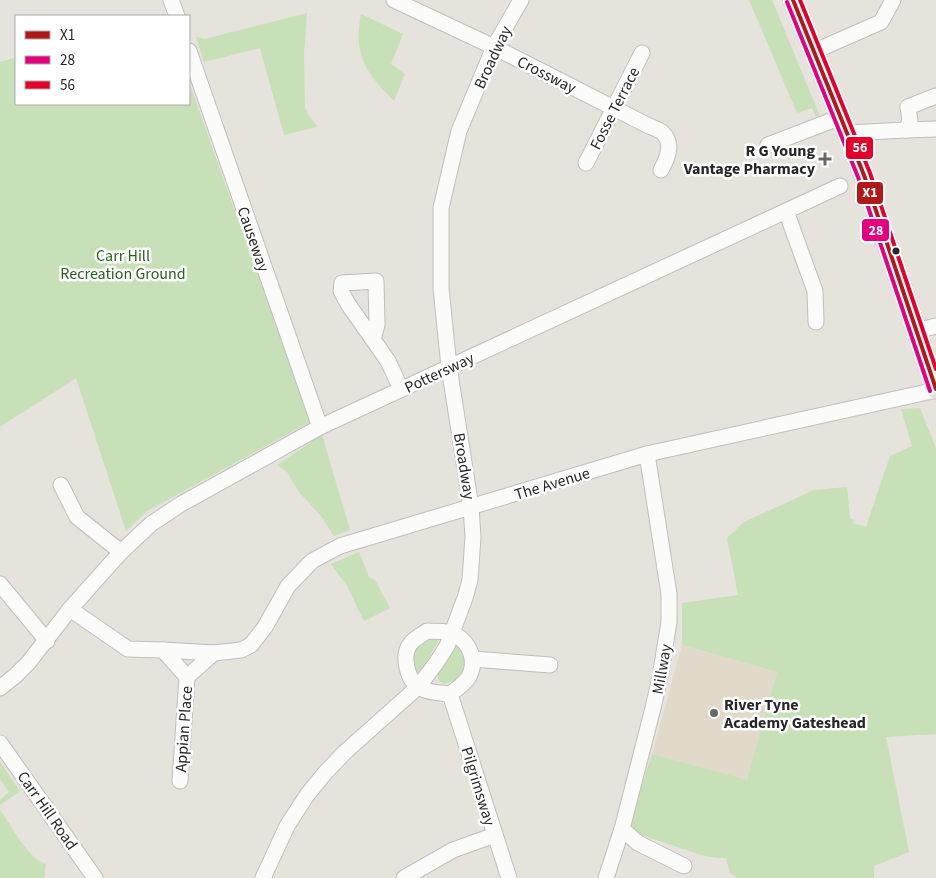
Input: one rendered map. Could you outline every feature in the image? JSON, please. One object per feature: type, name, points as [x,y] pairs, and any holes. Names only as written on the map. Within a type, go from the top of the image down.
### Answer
[{"type":"main road","points":[[793,0],[864,175],[936,390]]},
{"type":"street","points":[[172,0],[177,15]]},
{"type":"street","name":"Crossway","points":[[394,0],[494,47],[663,132],[669,144],[669,155],[661,170]]},
{"type":"street","name":"Broadway","points":[[263,878],[287,826],[307,795],[345,752],[418,687],[437,662],[447,646],[465,598],[470,580],[473,536],[471,508],[449,368],[441,288],[441,208],[459,131],[494,47],[521,0]]},
{"type":"street","points":[[815,51],[881,22],[893,0]]},
{"type":"street","name":"Fosse Terrace","points":[[586,163],[642,53]]},
{"type":"street","name":"Causeway","points":[[190,54],[320,427]]},
{"type":"street","points":[[906,130],[910,121],[908,107],[936,96]]},
{"type":"street","points":[[768,145],[844,125],[906,130],[936,129]]},
{"type":"street","name":"Pottersway","points":[[0,688],[15,676],[47,641],[70,609],[121,552],[151,524],[181,504],[320,427],[840,186]]},
{"type":"street","points":[[786,212],[815,291],[816,322]]},
{"type":"street","points":[[916,331],[936,326]]},
{"type":"street","points":[[373,339],[388,361],[401,390]]},
{"type":"street","name":"The Avenue","points":[[70,609],[128,649],[214,653],[241,650],[251,645],[265,627],[288,586],[312,561],[340,546],[647,454],[936,390]]},
{"type":"street","name":"Millway","points":[[606,878],[622,829],[657,693],[669,622],[669,594],[647,454]]},
{"type":"street","points":[[60,485],[76,517],[121,552]]},
{"type":"street","points":[[0,584],[47,641]]},
{"type":"street","points":[[427,631],[452,633],[465,641],[470,649],[473,659],[469,676],[462,685],[450,694],[429,692],[418,687],[405,663],[410,644],[427,631]]},
{"type":"street","points":[[163,650],[187,677],[214,653]]},
{"type":"street","points":[[473,659],[550,665]]},
{"type":"street","name":"Appian Place","points":[[180,781],[187,677]]},
{"type":"street","name":"Pilgrimsway","points":[[450,694],[509,878]]},
{"type":"street","name":"Carr Hill Road","points":[[0,743],[95,878]]},
{"type":"street","points":[[622,829],[638,843],[684,866]]},
{"type":"street","points":[[404,878],[453,850],[494,835]]},
{"type":"shaded area","name":"River Tyne Academy Gateshead","points":[[682,645],[777,672],[747,781],[652,754]]},
{"type":"green space","points":[[749,0],[772,0],[820,116],[816,117],[812,108],[797,113]]},
{"type":"green space","points":[[307,13],[304,53],[305,109],[317,127],[284,135],[260,48],[204,62],[196,37],[205,39]]},
{"type":"green space","points":[[361,14],[403,34],[391,64],[405,74],[394,101],[369,72],[364,62],[359,41]]},
{"type":"green space","name":"Carr Hill Recreation Ground","points":[[15,57],[15,105],[190,105],[190,85],[310,422],[147,511],[126,531],[76,378],[0,427],[0,62]]},
{"type":"green space","points":[[920,408],[936,448],[936,734],[886,737],[909,852],[874,866],[874,878],[737,878],[730,873],[726,858],[701,855],[627,830],[652,754],[747,780],[777,672],[682,645],[682,603],[738,595],[727,538],[744,522],[814,490],[847,487],[850,519],[854,520],[853,523],[866,527],[890,456],[912,446],[901,409]]},
{"type":"green space","points":[[322,435],[350,530],[334,536],[321,516],[299,492],[287,472],[277,465]]},
{"type":"green space","points":[[359,552],[369,577],[375,580],[390,608],[364,621],[347,586],[331,564]]},
{"type":"green space","points":[[442,634],[425,665],[418,673],[409,667],[414,643]]},
{"type":"green space","points":[[456,643],[466,656],[464,670],[458,680],[444,684],[438,680],[438,674]]},
{"type":"green space","points":[[0,762],[20,791],[0,805],[0,800],[9,792],[0,779]]},
{"type":"green space","points":[[0,810],[20,841],[32,855],[46,864],[44,878],[0,878]]},
{"type":"transit line","name":"X1","points":[[793,0],[864,175],[936,389]]},
{"type":"transit line","name":"56","points":[[800,0],[870,173],[936,369]]},
{"type":"transit line","name":"28","points":[[787,2],[858,177],[930,391]]},
{"type":"place","name":"R G Young Vantage Pharmacy","points":[[825,159]]},
{"type":"place","name":"River Tyne Academy Gateshead","points":[[714,713]]}]
